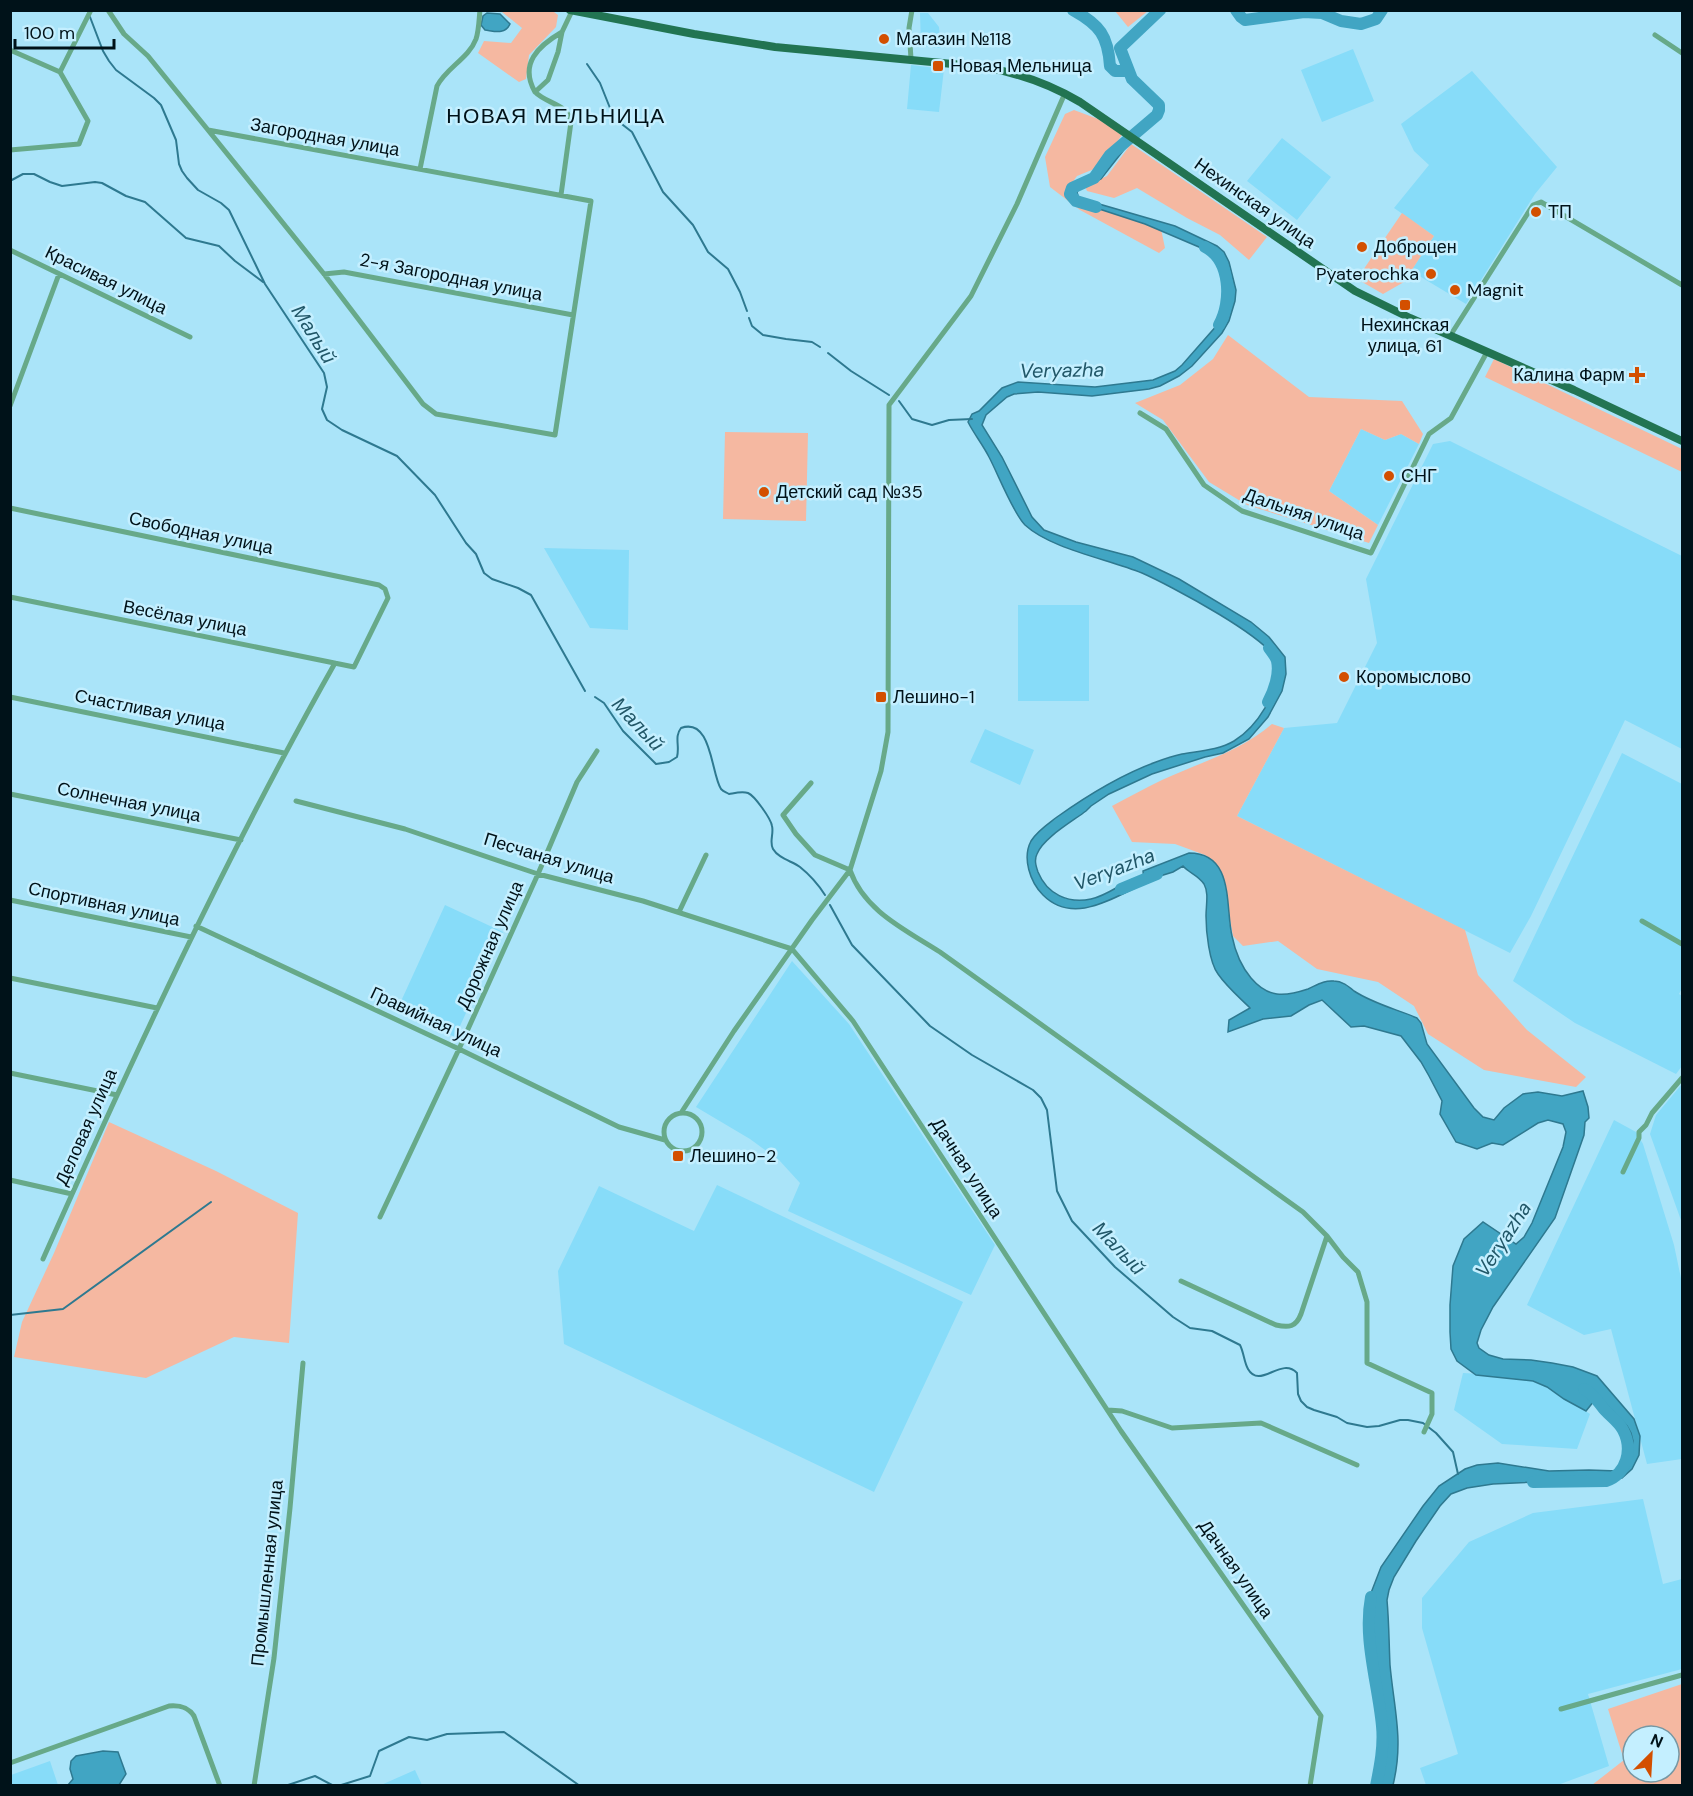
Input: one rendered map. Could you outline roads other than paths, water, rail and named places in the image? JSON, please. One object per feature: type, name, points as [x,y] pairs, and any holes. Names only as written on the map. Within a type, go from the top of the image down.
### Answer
[{"type":"main road","name":"Нехинская улица","points":[[571,11],[775,47],[968,64],[1004,70],[1031,78],[1065,93],[1107,120],[1355,291],[1683,441]]},
{"type":"street","points":[[60,72],[91,10]]},
{"type":"street","points":[[108,10],[124,34],[148,56],[324,274],[423,404],[436,414],[555,435],[573,315]]},
{"type":"street","points":[[420,169],[437,86],[443,76],[458,63],[476,41],[480,10]]},
{"type":"street","points":[[535,92],[549,80],[562,32],[571,11]]},
{"type":"street","points":[[911,59],[909,28],[912,11]]},
{"type":"street","points":[[561,195],[570,116],[565,109],[541,98],[528,80],[532,56],[542,45],[562,32]]},
{"type":"street","points":[[1655,35],[1683,53]]},
{"type":"street","points":[[10,50],[60,72],[88,121],[80,144],[10,150]]},
{"type":"street","points":[[681,1113],[734,1031],[850,870],[881,771],[888,732],[889,405],[971,296],[1017,204],[1065,93]]},
{"type":"street","name":"Загородная улица","points":[[208,130],[591,201],[573,315]]},
{"type":"street","points":[[1450,336],[1533,205],[1542,202],[1683,285]]},
{"type":"street","name":"Красивая улица","points":[[10,250],[190,337]]},
{"type":"street","name":"2-я Загородная улица","points":[[324,274],[344,272],[573,315]]},
{"type":"street","points":[[10,406],[58,274]]},
{"type":"street","name":"Дальняя улица","points":[[1140,413],[1166,429],[1204,485],[1242,511],[1371,553],[1429,434],[1451,418],[1487,352]]},
{"type":"street","name":"Свободная улица","points":[[10,508],[379,585],[387,593],[387,602],[354,667]]},
{"type":"street","name":"Весёлая улица","points":[[10,597],[354,667]]},
{"type":"street","name":"Деловая улица","points":[[43,1260],[196,926],[284,753],[335,663]]},
{"type":"street","name":"Счастливая улица","points":[[10,697],[284,753]]},
{"type":"street","name":"Дорожная улица","points":[[380,1217],[459,1049],[578,782],[597,751]]},
{"type":"street","points":[[811,783],[783,815],[815,855],[850,870],[854,882],[863,895],[885,917],[940,952],[1303,1212],[1327,1236],[1358,1272],[1367,1302],[1367,1363],[1432,1393],[1432,1414],[1424,1432]]},
{"type":"street","name":"Солнечная улица","points":[[10,794],[241,840]]},
{"type":"street","name":"Песчаная улица","points":[[296,801],[405,829],[538,874],[643,901],[792,949]]},
{"type":"street","points":[[679,912],[706,855]]},
{"type":"street","name":"Спортивная улица","points":[[10,900],[191,937]]},
{"type":"street","points":[[1642,921],[1683,944]]},
{"type":"street","name":"Гравийная улица","points":[[196,926],[619,1127],[665,1140]]},
{"type":"street","name":"Дачная улица","points":[[792,949],[853,1021],[1121,1431],[1321,1716],[1310,1785]]},
{"type":"street","points":[[10,978],[157,1008]]},
{"type":"street","points":[[10,1072],[117,1095]]},
{"type":"street","points":[[1623,1172],[1639,1138],[1639,1132],[1646,1125],[1652,1113],[1683,1078]]},
{"type":"street","points":[[690,1114],[699,1121],[702,1127],[702,1137],[698,1146],[692,1150],[680,1152],[672,1148],[665,1140],[664,1128],[674,1115],[690,1114]]},
{"type":"street","points":[[10,1180],[72,1194]]},
{"type":"street","points":[[1181,1281],[1276,1325],[1290,1327],[1296,1324],[1301,1314],[1327,1236]]},
{"type":"street","name":"Промышленная улица","points":[[254,1785],[275,1647],[303,1363]]},
{"type":"street","points":[[1108,1410],[1122,1411],[1172,1428],[1261,1423],[1357,1465]]},
{"type":"street","points":[[1561,1709],[1683,1675]]},
{"type":"street","points":[[10,1763],[176,1705],[187,1709],[194,1716],[220,1785]]},
{"type":"water","points":[[487,13],[500,14],[510,24],[502,31],[485,30],[481,25],[483,16]]},
{"type":"water","points":[[1121,143],[1126,147],[1101,179],[1079,189],[1078,196],[1175,226],[1217,246],[1224,252],[1229,262],[1236,290],[1229,321],[1222,333],[1192,366],[1160,386],[1092,396],[1038,392],[1014,394],[1007,397],[986,415],[982,425],[1002,457],[1032,517],[1044,530],[1076,542],[1133,557],[1179,579],[1251,622],[1269,637],[1285,657],[1286,674],[1282,691],[1268,717],[1249,739],[1223,753],[1152,774],[1109,794],[1045,842],[1035,861],[1042,880],[1059,896],[1074,900],[1091,899],[1133,879],[1135,888],[1101,904],[1077,909],[1065,908],[1054,903],[1038,890],[1027,862],[1028,848],[1033,837],[1069,809],[1130,773],[1182,754],[1228,744],[1243,735],[1265,708],[1274,687],[1278,665],[1273,655],[1260,642],[1195,600],[1142,573],[1049,541],[1025,525],[968,422],[972,414],[979,411],[1002,388],[1018,382],[1095,387],[1153,380],[1175,371],[1182,365],[1218,324],[1226,308],[1227,292],[1220,258],[1145,224],[1078,202],[1074,196],[1075,186],[1095,177]]},
{"type":"water","points":[[1189,853],[1204,855],[1214,862],[1221,872],[1237,953],[1247,973],[1257,985],[1270,992],[1284,994],[1308,989],[1324,982],[1337,981],[1369,999],[1417,1018],[1421,1023],[1427,1044],[1483,1117],[1494,1120],[1504,1108],[1523,1094],[1538,1092],[1562,1096],[1583,1091],[1588,1107],[1589,1118],[1585,1122],[1584,1135],[1555,1218],[1493,1307],[1477,1343],[1479,1348],[1489,1355],[1503,1359],[1552,1363],[1573,1367],[1597,1376],[1634,1419],[1640,1436],[1639,1455],[1632,1469],[1622,1478],[1493,1484],[1467,1488],[1451,1494],[1440,1506],[1394,1577],[1387,1600],[1390,1665],[1398,1739],[1393,1785],[1378,1785],[1386,1743],[1374,1664],[1369,1598],[1381,1567],[1423,1506],[1439,1486],[1465,1469],[1477,1465],[1498,1463],[1549,1471],[1618,1471],[1629,1460],[1633,1441],[1631,1433],[1598,1396],[1586,1411],[1533,1381],[1476,1375],[1457,1361],[1451,1349],[1450,1305],[1453,1266],[1464,1239],[1483,1222],[1516,1244],[1524,1237],[1563,1147],[1566,1132],[1563,1124],[1548,1120],[1538,1123],[1503,1145],[1492,1143],[1477,1149],[1456,1142],[1440,1114],[1442,1101],[1421,1062],[1401,1036],[1364,1026],[1351,1027],[1322,1000],[1291,1016],[1263,1019],[1228,1032],[1229,1020],[1250,1008],[1229,988],[1212,962],[1207,938],[1207,895],[1204,884],[1183,866],[1173,872],[1144,881],[1143,871]]},
{"type":"water","points":[[103,1751],[118,1752],[126,1774],[119,1785],[68,1785],[73,1779],[70,1769],[71,1761],[76,1756]]},
{"type":"waterway","points":[[1073,10],[1090,21],[1101,32],[1105,39],[1110,66],[1115,71],[1128,71]]},
{"type":"waterway","name":"Veryazha","points":[[1096,207],[1076,201],[1070,194],[1072,188],[1094,178],[1110,155],[1157,115],[1159,110],[1159,105],[1132,79],[1120,48],[1160,10]]},
{"type":"waterway","name":"Veryazha","points":[[1236,10],[1245,20],[1304,12],[1322,13],[1341,21],[1361,24],[1376,19],[1382,10]]},
{"type":"waterway","name":"Малый","points":[[90,17],[103,51],[116,70],[161,105],[176,140],[179,164],[187,178],[198,190],[229,210],[265,284],[324,373],[327,387],[322,409],[327,420],[342,430],[397,456],[435,495],[466,543],[476,554],[484,573],[492,579],[531,595],[585,691]]},
{"type":"waterway","points":[[587,64],[600,83],[614,118],[632,132],[663,192],[693,225],[708,252],[728,269],[747,311]]},
{"type":"waterway","points":[[10,181],[23,174],[34,174],[62,186],[102,183],[126,196],[145,202],[186,238],[219,246],[263,282]]},
{"type":"waterway","name":"Veryazha","points":[[1205,247],[1220,261],[1227,282],[1226,305],[1219,325]]},
{"type":"waterway","points":[[749,318],[752,326],[763,335],[812,342],[820,347]]},
{"type":"waterway","points":[[828,353],[889,395]]},
{"type":"waterway","points":[[899,401],[912,419],[932,425],[949,420],[972,419]]},
{"type":"waterway","name":"Veryazha","points":[[1268,702],[1278,671],[1276,659],[1269,648]]},
{"type":"waterway","name":"Малый","points":[[595,697],[604,703],[623,731],[656,764],[669,762],[677,757],[678,735],[681,728],[691,727],[699,731],[709,749],[721,789],[729,794],[748,793],[755,798],[771,823],[773,849],[804,870],[825,895]]},
{"type":"waterway","name":"Veryazha","points":[[1121,889],[1157,874]]},
{"type":"waterway","name":"Малый","points":[[830,905],[852,945],[930,1026],[972,1055],[1033,1090],[1041,1098],[1047,1110],[1057,1191],[1072,1221],[1115,1267],[1173,1317],[1190,1328],[1212,1331],[1240,1345],[1248,1369],[1253,1375],[1265,1375],[1284,1368],[1297,1373],[1298,1394],[1307,1407],[1337,1417],[1347,1423],[1367,1427],[1400,1420],[1423,1423],[1436,1433],[1453,1452],[1458,1474]]},
{"type":"waterway","points":[[10,1315],[63,1309],[211,1202]]},
{"type":"waterway","name":"Veryazha","points":[[1533,1482],[1606,1481],[1613,1478],[1623,1467],[1628,1453],[1623,1430],[1593,1395],[1584,1389]]},
{"type":"waterway","name":"Veryazha","points":[[1371,1597],[1370,1645],[1382,1734],[1376,1786]]},
{"type":"waterway","points":[[338,1786],[370,1776],[379,1751],[409,1737],[427,1740],[447,1734],[504,1732],[580,1786]]},
{"type":"waterway","points":[[285,1786],[315,1776],[334,1786]]},
{"type":"place","name":"Магазин №118","points":[[884,39]]},
{"type":"place","name":"Новая Мельница","points":[[938,66]]},
{"type":"place","name":"ТП","points":[[1536,212]]},
{"type":"place","name":"Доброцен","points":[[1362,247]]},
{"type":"place","name":"Pyaterochka","points":[[1431,274]]},
{"type":"place","name":"Magnit","points":[[1455,290]]},
{"type":"place","name":"Нехинская улица, 61","points":[[1405,305]]},
{"type":"place","name":"Калина Фарм","points":[[1637,375]]},
{"type":"place","name":"СНГ","points":[[1389,476]]},
{"type":"place","name":"Детский сад №35","points":[[764,492]]},
{"type":"place","name":"Коромыслово","points":[[1344,677]]},
{"type":"place","name":"Лешино-1","points":[[881,697]]},
{"type":"place","name":"Лешино-2","points":[[678,1156]]},
{"type":"district","name":"НОВАЯ МЕЛЬНИЦА","points":[[556,116]]}]
